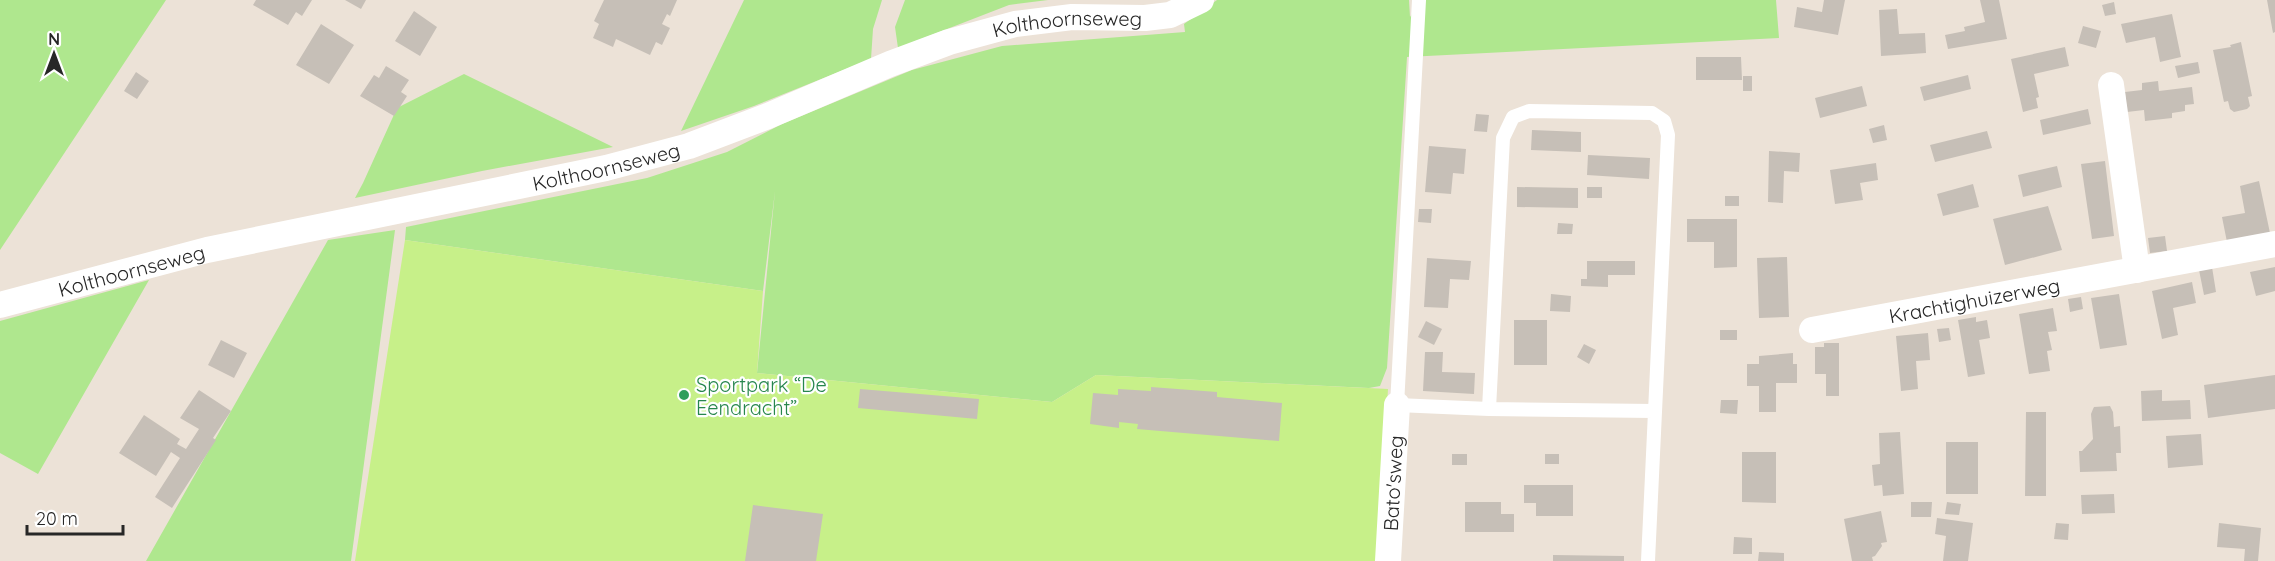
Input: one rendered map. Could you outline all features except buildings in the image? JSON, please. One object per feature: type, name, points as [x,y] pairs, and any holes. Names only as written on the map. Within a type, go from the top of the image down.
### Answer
[{"type":"street","name":"Kolthoornseweg","points":[[0,305],[207,250],[606,168],[689,146],[768,116],[890,64],[949,42],[1015,24],[1072,17],[1145,18],[1170,15],[1201,0]]},
{"type":"street","points":[[2111,86],[2137,270]]},
{"type":"street","name":"Krachtighuizerweg","points":[[1812,330],[2275,244]]},
{"type":"street","name":"Bato'sweg","points":[[1388,561],[1397,405]]},
{"type":"lane","points":[[1419,0],[1397,405],[1489,409],[1654,411]]},
{"type":"lane","points":[[1489,409],[1503,138],[1513,117],[1528,111],[1652,113],[1664,121],[1668,135],[1648,561]]},
{"type":"green space","points":[[0,0],[166,0],[0,250]]},
{"type":"green space","points":[[744,0],[882,0],[873,29],[871,59],[754,106],[681,131]]},
{"type":"green space","points":[[905,0],[1048,0],[1009,5],[898,48],[895,27]]},
{"type":"green space","points":[[1217,0],[1409,0],[1410,17],[1421,0],[1776,0],[1779,38],[1407,57],[1387,368],[1380,386],[1369,388],[1096,375],[1052,402],[757,373],[775,191],[763,291],[405,240],[406,227],[647,178],[727,152],[782,124],[912,70],[1002,46],[1185,32],[1184,24]]},
{"type":"green space","points":[[464,74],[613,147],[482,171],[355,198],[397,108]]},
{"type":"green space","points":[[395,230],[351,561],[146,561],[328,240]]},
{"type":"green space","name":"Sportpark “De Eendracht”","points":[[405,240],[763,291],[757,373],[1052,402],[1096,375],[1388,389],[1378,561],[355,561]]},
{"type":"green space","points":[[149,280],[38,474],[0,453],[0,321]]},
{"type":"place","name":"Sportpark “De Eendracht”","points":[[684,395]]}]
